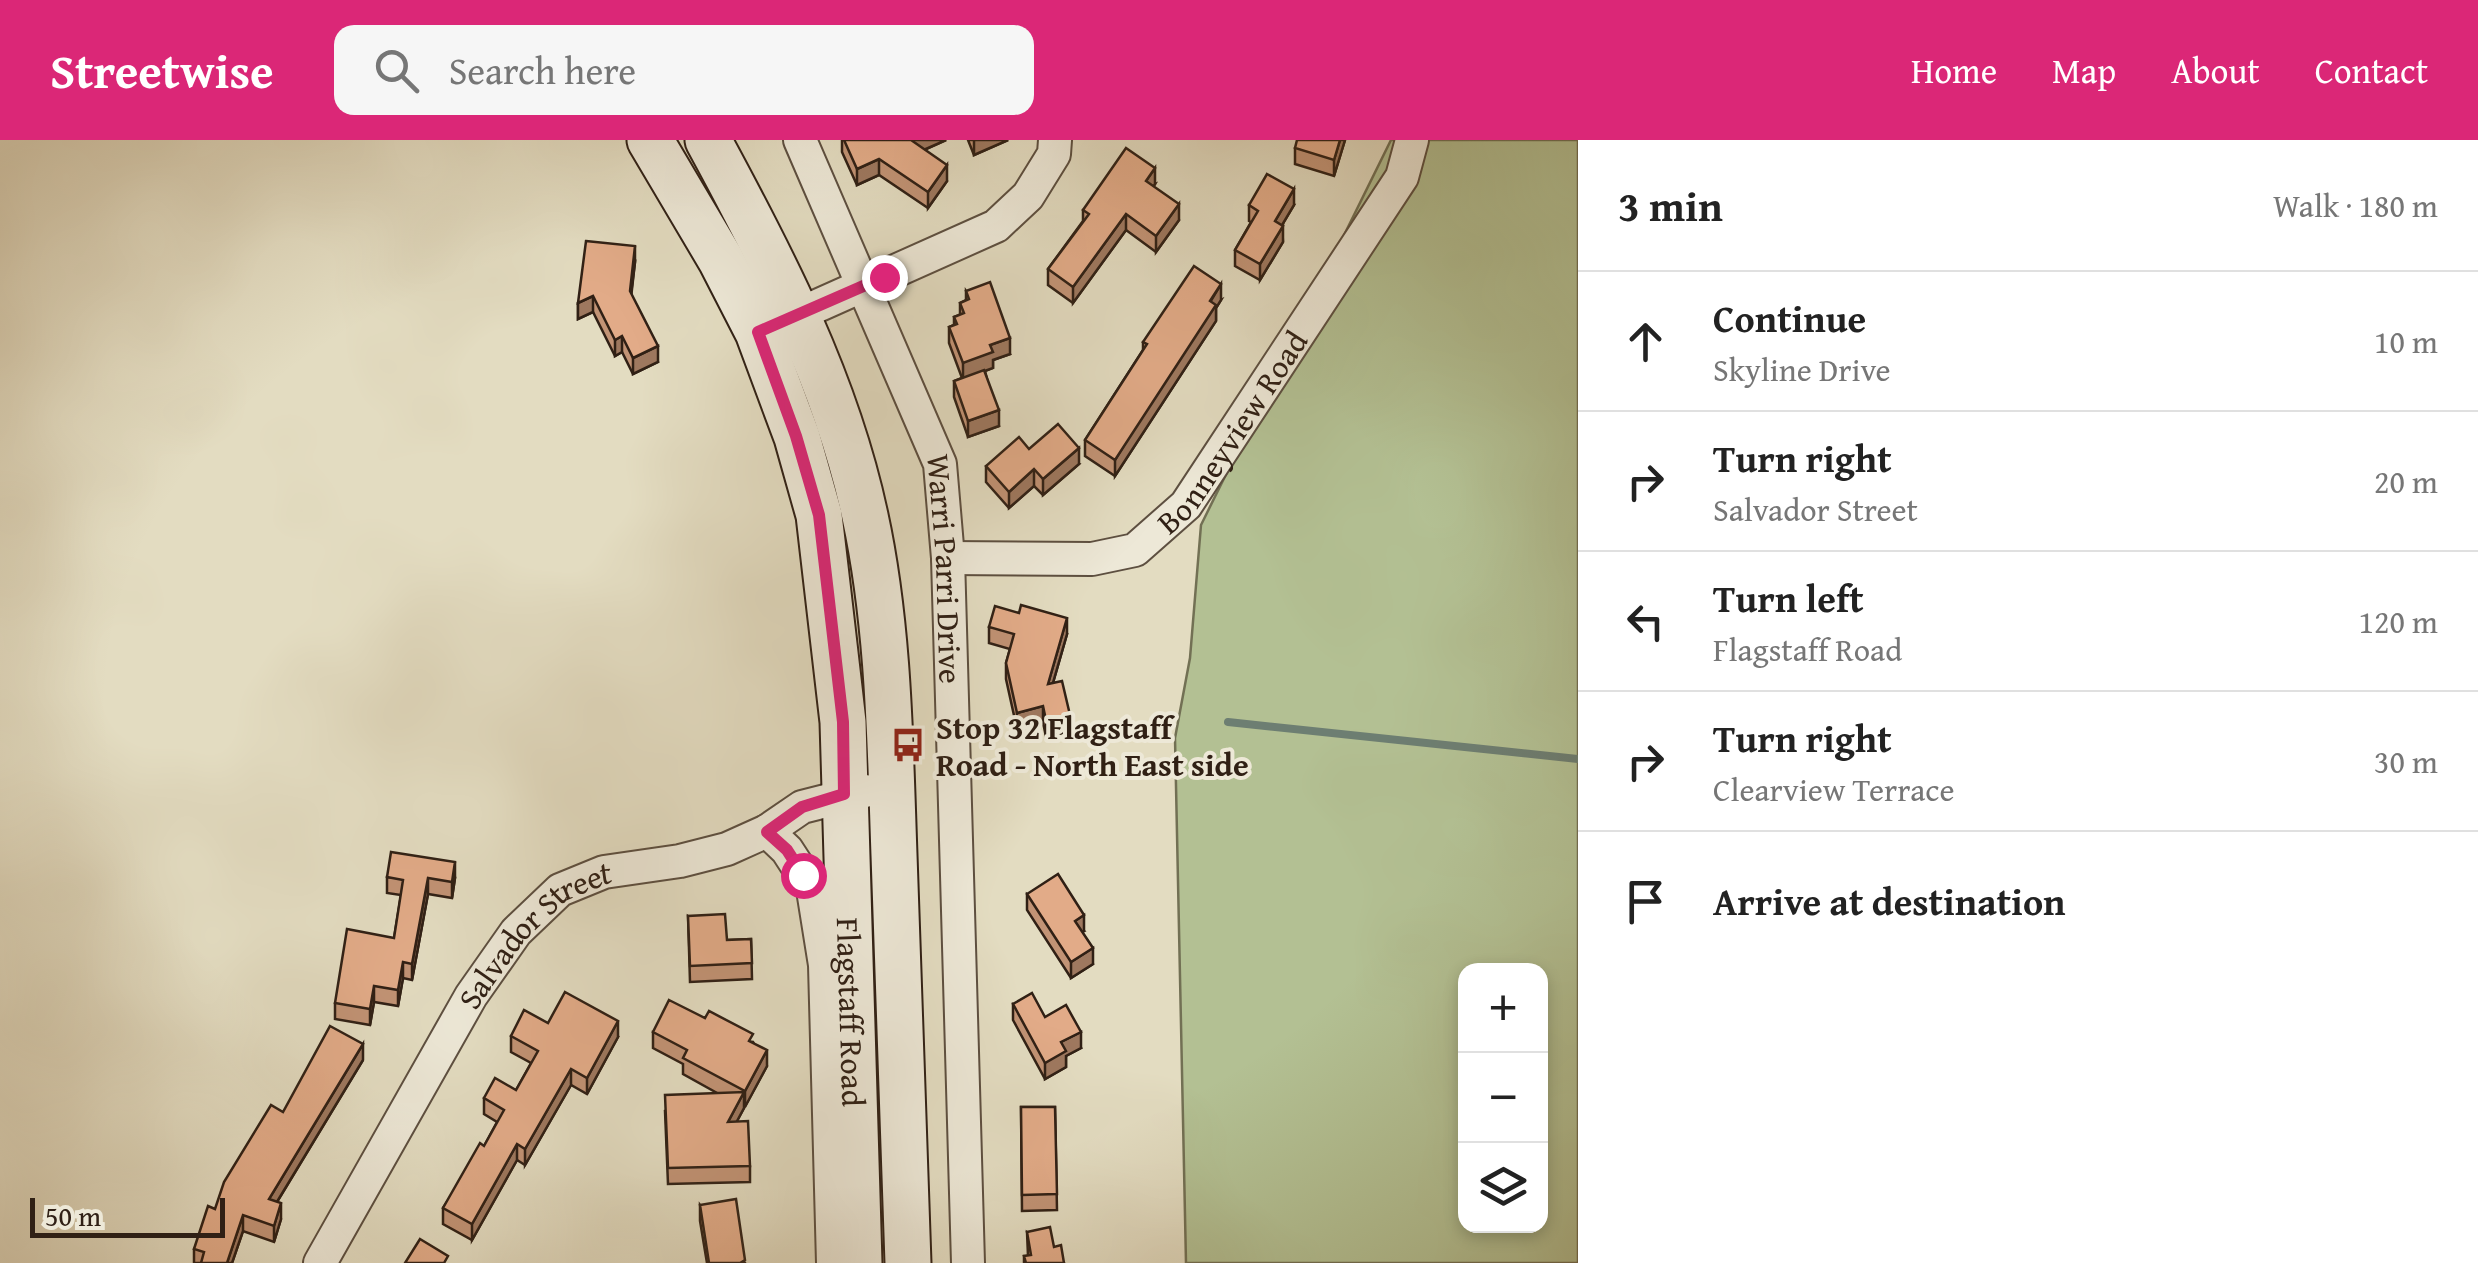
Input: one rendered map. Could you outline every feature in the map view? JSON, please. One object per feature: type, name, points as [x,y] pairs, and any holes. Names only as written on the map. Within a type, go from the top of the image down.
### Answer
[{"type":"main road","name":"Flagstaff Road","points":[[650,140],[721,260],[822,368],[865,516],[882,636],[891,786],[908,1263]]},
{"type":"main road","name":"Flagstaff Road","points":[[708,140],[778,323],[796,436],[819,515],[843,722],[859,1263]]},
{"type":"street","name":"Warri Parri Drive","points":[[800,140],[940,464],[948,558],[968,1263]]},
{"type":"street","points":[[778,323],[996,226],[1028,196],[1054,154],[1055,140]]},
{"type":"street","name":"Bonneyview Road","points":[[948,558],[1092,559],[1135,550],[1186,505],[1402,177],[1412,140]]},
{"type":"street","name":"Salvador Street","points":[[320,1263],[471,996],[516,932],[560,890],[604,872],[680,862],[727,849],[767,832],[802,807],[844,794],[891,786]]},
{"type":"street","points":[[767,832],[787,850],[813,890],[825,965],[832,1263]]},
{"type":"green space","points":[[1391,140],[1578,140],[1578,1263],[1186,1263],[1175,738],[1190,658],[1201,525]]},
{"type":"building","points":[[844,140],[911,140],[947,165],[928,192],[879,159],[857,169]]},
{"type":"building","points":[[1297,140],[1340,140],[1334,160],[1295,148]]},
{"type":"building","points":[[1126,148],[1155,168],[1146,181],[1179,204],[1156,236],[1126,214],[1073,287],[1048,269],[1089,214],[1083,210]]},
{"type":"building","points":[[1267,174],[1294,189],[1275,221],[1283,226],[1260,264],[1235,250],[1258,211],[1249,205]]},
{"type":"building","points":[[586,241],[635,246],[630,291],[658,346],[633,358],[622,336],[615,340],[593,296],[578,303]]},
{"type":"building","points":[[1194,266],[1221,284],[1210,301],[1216,305],[1115,460],[1085,440]]},
{"type":"building","points":[[990,282],[1010,338],[990,345],[993,352],[963,363],[949,327],[957,324],[954,317],[964,313],[960,303],[969,299],[966,291]]},
{"type":"building","points":[[984,370],[999,410],[968,421],[954,381]]},
{"type":"building","points":[[1058,424],[1079,448],[1043,479],[1034,469],[1009,492],[986,466],[1019,437],[1029,449]]},
{"type":"building","points":[[1021,605],[1067,618],[1048,684],[1062,681],[1070,715],[1046,720],[1043,706],[1017,713],[1006,663],[1014,634],[989,627],[995,606],[1019,613]]},
{"type":"building","points":[[391,852],[455,862],[452,882],[428,878],[412,964],[403,962],[398,990],[374,986],[370,1009],[335,1003],[347,929],[394,938],[403,880],[387,877]]},
{"type":"building","points":[[1058,874],[1084,915],[1075,921],[1093,948],[1071,962],[1027,894]]},
{"type":"building","points":[[725,914],[727,940],[751,939],[752,963],[690,966],[688,916]]},
{"type":"building","points":[[565,992],[618,1021],[587,1078],[571,1069],[525,1149],[517,1144],[472,1224],[443,1208],[504,1110],[484,1098],[495,1078],[516,1090],[538,1051],[511,1036],[524,1010],[548,1023]]},
{"type":"building","points":[[1032,993],[1045,1017],[1066,1005],[1081,1032],[1061,1042],[1066,1051],[1045,1063],[1013,1004]]},
{"type":"building","points":[[669,1000],[705,1018],[709,1011],[753,1034],[749,1041],[767,1050],[745,1091],[683,1058],[687,1050],[653,1032]]},
{"type":"building","points":[[330,1026],[363,1044],[269,1199],[281,1203],[274,1226],[243,1215],[227,1263],[201,1263],[204,1252],[194,1249],[208,1206],[215,1209],[224,1182],[271,1105],[283,1112]]},
{"type":"building","points":[[744,1092],[728,1122],[748,1121],[750,1166],[668,1168],[665,1095]]},
{"type":"building","points":[[1021,1107],[1055,1107],[1057,1194],[1022,1195]]},
{"type":"building","points":[[736,1199],[745,1260],[709,1263],[700,1205]]},
{"type":"building","points":[[1050,1227],[1054,1247],[1061,1245],[1064,1263],[1026,1263],[1024,1256],[1031,1255],[1027,1232]]},
{"type":"building","points":[[420,1239],[448,1256],[444,1263],[405,1263]]},
{"type":"waterway","points":[[1228,722],[1578,759]]},
{"type":"place","name":"Stop 32 Flagstaff Road - North East side","points":[[908,745]]},
{"type":"route","points":[[803,875],[787,850],[767,832],[802,807],[844,794],[843,722],[819,515],[796,436],[758,332],[884,277]]}]
